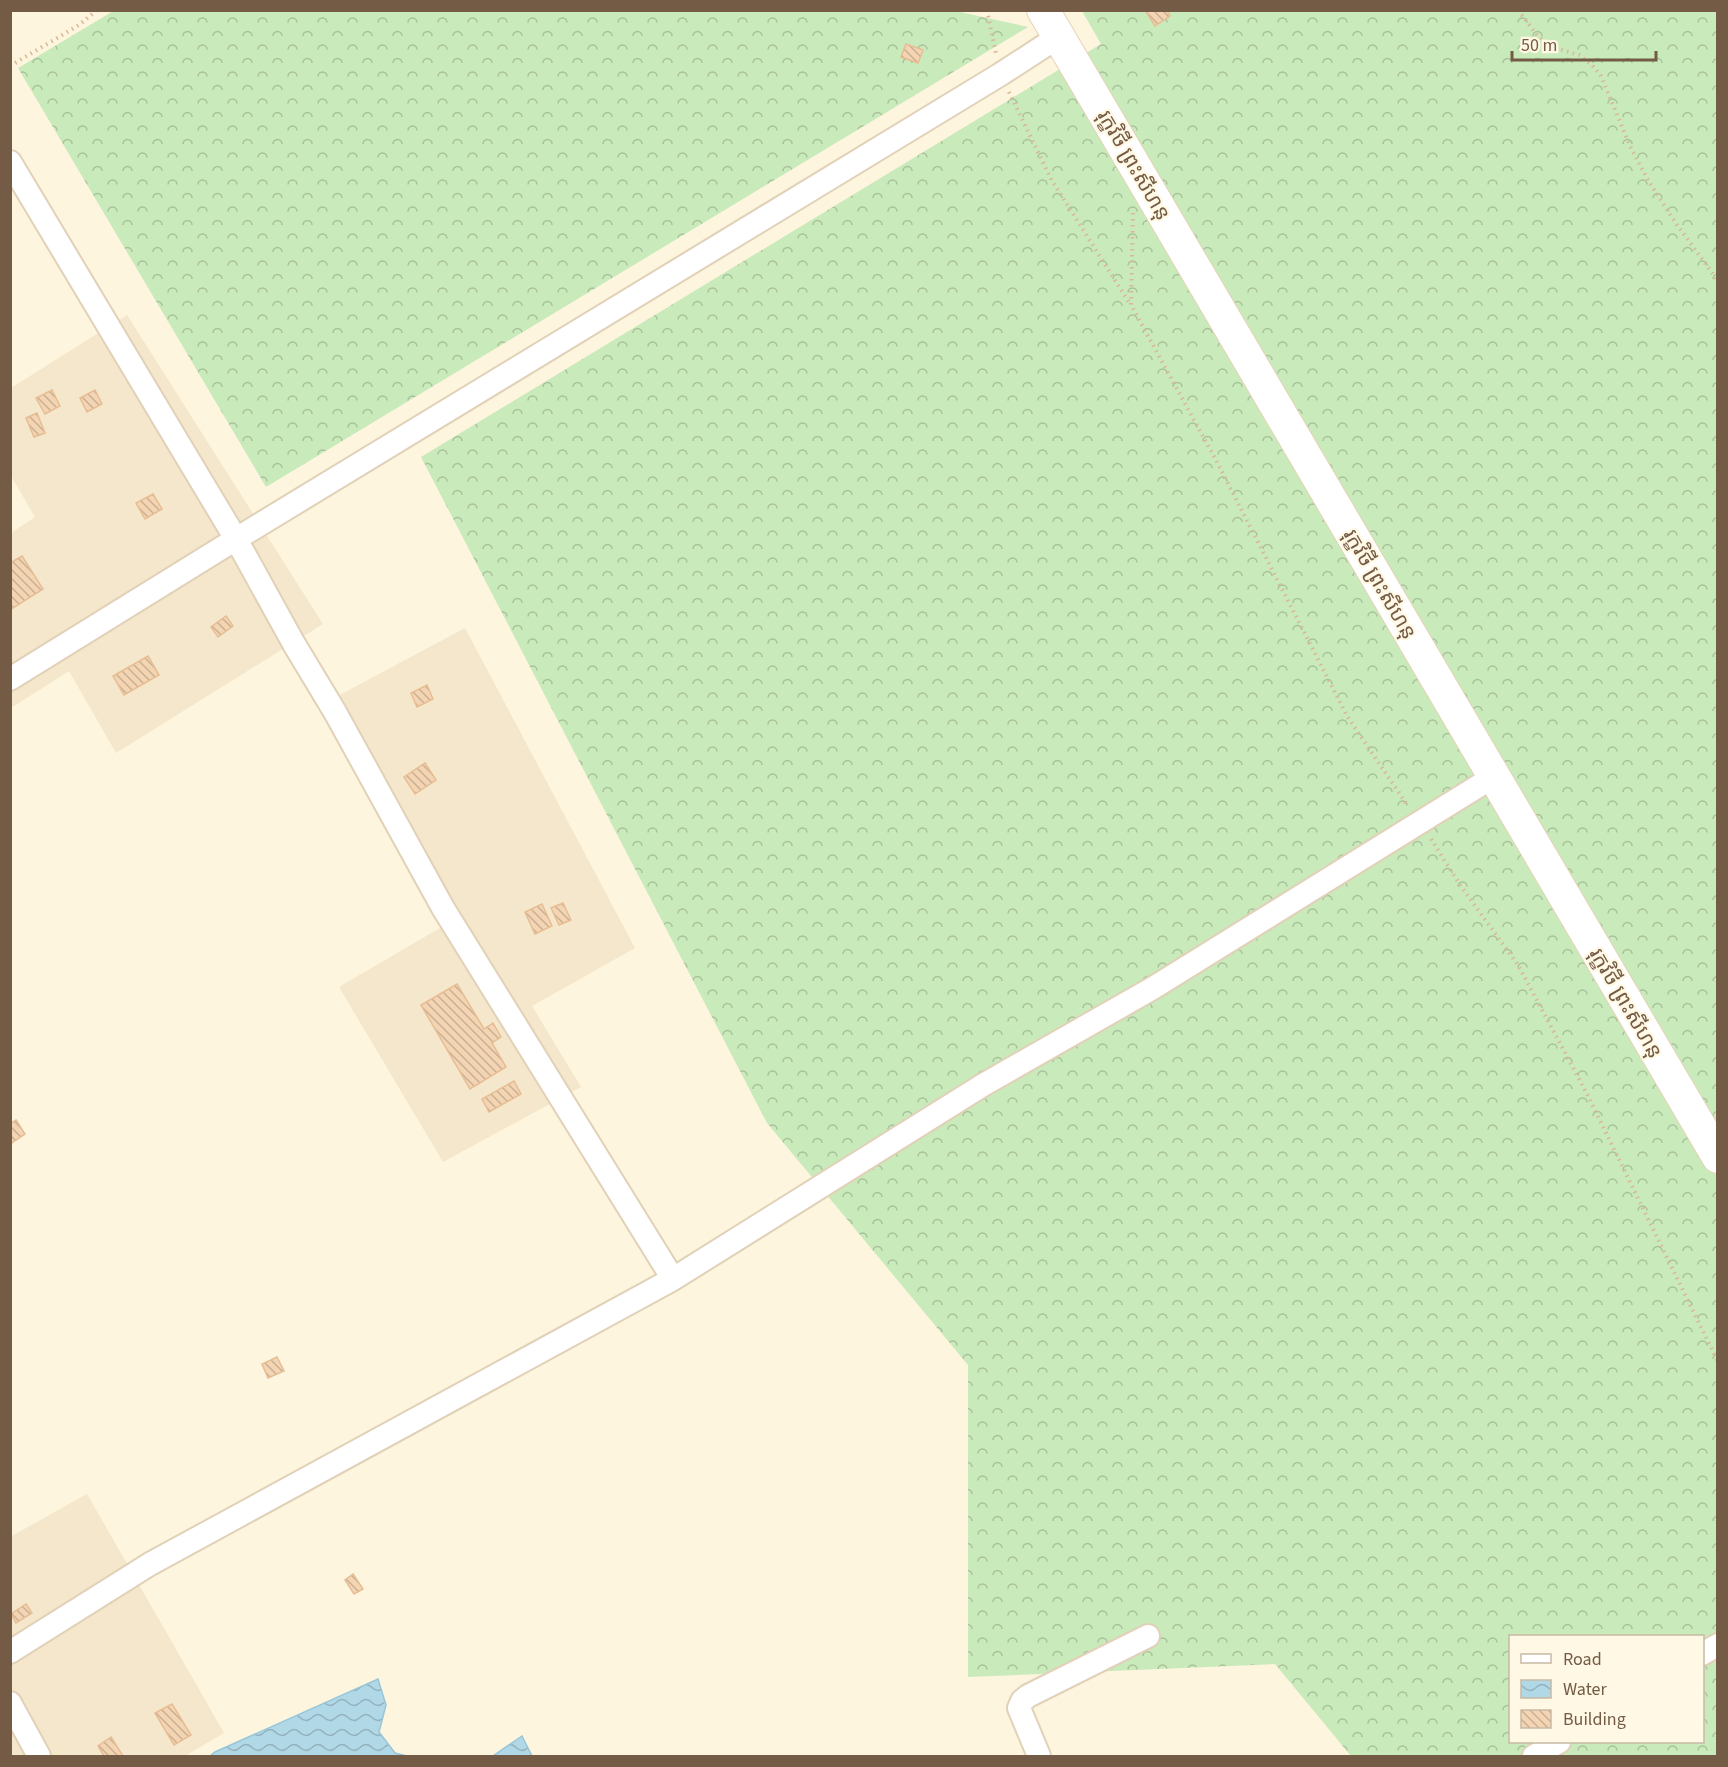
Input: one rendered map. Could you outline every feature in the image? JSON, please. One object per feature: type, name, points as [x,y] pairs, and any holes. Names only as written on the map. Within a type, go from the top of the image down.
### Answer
[{"type":"street","name":"រុក្ខវិថី ព្រះសីហនុ","points":[[1043,10],[1718,1158]]},
{"type":"street","points":[[10,679],[1058,37]]},
{"type":"street","points":[[10,162],[236,539],[443,908],[673,1279]]},
{"type":"street","points":[[10,1652],[150,1564],[673,1279],[983,1085],[1153,988],[1493,777]]},
{"type":"street","points":[[1040,1756],[1019,1708],[1022,1701],[1148,1636]]},
{"type":"street","points":[[1704,1653],[1718,1645]]},
{"type":"street","points":[[10,1703],[39,1756]]},
{"type":"street","points":[[1534,1756],[1557,1743]]},
{"type":"path","points":[[10,66],[79,25],[97,10]]},
{"type":"path","points":[[987,10],[1001,74],[1051,179],[1131,305],[1217,462],[1347,716],[1460,885],[1518,965],[1586,1092],[1718,1362]]},
{"type":"path","points":[[1518,10],[1537,35],[1553,47],[1578,56],[1592,65],[1602,76],[1630,146],[1649,183],[1718,281]]},
{"type":"path","points":[[1131,305],[1133,212]]},
{"type":"shaded area","points":[[127,315],[323,624],[116,753],[69,671],[11,708],[11,533],[35,517],[11,476],[11,388]]},
{"type":"shaded area","points":[[465,628],[635,948],[532,1006],[581,1087],[443,1162],[339,987],[445,925],[321,705]]},
{"type":"shaded area","points":[[87,1494],[224,1733],[185,1756],[11,1756],[10,1537]]},
{"type":"green space","points":[[115,10],[951,10],[1028,27],[266,487],[18,68]]},
{"type":"green space","points":[[1082,11],[1717,11],[1717,1756],[1351,1756],[1275,1664],[968,1677],[968,1365],[767,1123],[421,457],[1101,44]]},
{"type":"water","points":[[378,1679],[386,1705],[379,1732],[395,1753],[407,1756],[210,1756],[215,1752]]},
{"type":"water","points":[[522,1736],[532,1756],[493,1756]]},
{"type":"building","points":[[1145,10],[1167,10],[1170,16],[1155,26]]},
{"type":"building","points":[[906,44],[923,50],[918,63],[901,57]]},
{"type":"building","points":[[52,390],[60,406],[45,414],[36,398]]},
{"type":"building","points":[[95,390],[102,404],[87,412],[80,398]]},
{"type":"building","points":[[37,413],[45,433],[34,437],[26,418]]},
{"type":"building","points":[[153,494],[162,509],[145,519],[136,503]]},
{"type":"building","points":[[22,556],[43,589],[10,610],[10,563]]},
{"type":"building","points":[[226,616],[233,626],[218,637],[211,627]]},
{"type":"building","points":[[148,656],[159,675],[124,695],[113,676]]},
{"type":"building","points":[[427,685],[433,699],[417,707],[411,693]]},
{"type":"building","points":[[425,763],[436,780],[415,794],[404,777]]},
{"type":"building","points":[[563,903],[571,920],[559,925],[551,908]]},
{"type":"building","points":[[542,904],[552,926],[535,934],[525,912]]},
{"type":"building","points":[[457,984],[484,1029],[493,1023],[501,1037],[492,1043],[506,1067],[470,1089],[421,1005]]},
{"type":"building","points":[[514,1081],[521,1094],[489,1112],[482,1099]]},
{"type":"building","points":[[16,1120],[25,1134],[10,1144],[10,1124]]},
{"type":"building","points":[[277,1357],[284,1371],[268,1378],[262,1364]]},
{"type":"building","points":[[353,1574],[363,1589],[354,1594],[345,1580]]},
{"type":"building","points":[[26,1604],[32,1613],[16,1623],[11,1614]]},
{"type":"building","points":[[172,1704],[191,1735],[174,1745],[155,1713]]},
{"type":"building","points":[[111,1737],[123,1756],[104,1756],[98,1746]]}]
